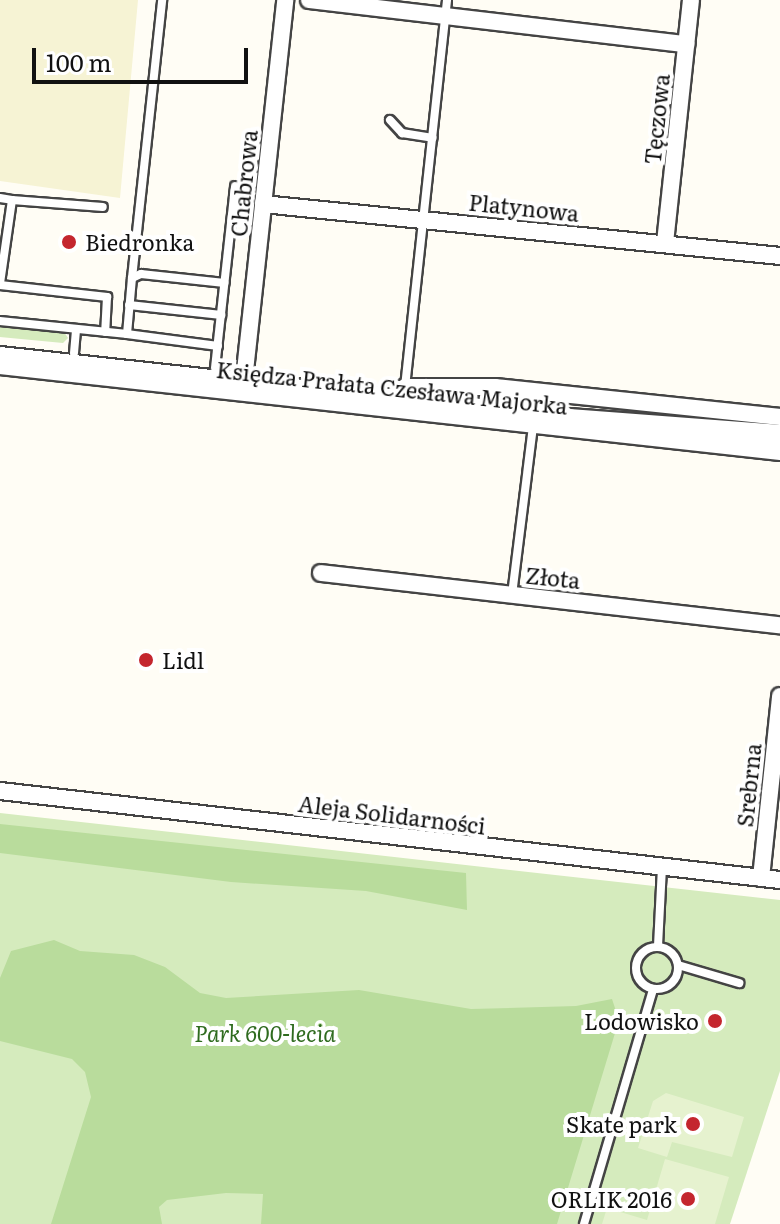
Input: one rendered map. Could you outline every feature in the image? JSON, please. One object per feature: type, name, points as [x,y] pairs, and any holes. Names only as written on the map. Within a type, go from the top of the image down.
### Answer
[{"type":"street","name":"Chabrowa","points":[[245,371],[285,0]]},
{"type":"street","points":[[309,0],[446,7],[686,44]]},
{"type":"street","name":"Tęczowa","points":[[665,243],[691,0]]},
{"type":"street","name":"Platynowa","points":[[263,204],[780,256]]},
{"type":"street","name":"Księdza Prałata Czesława Majorka","points":[[0,347],[405,387],[652,421],[779,446]]},
{"type":"street","name":"Księdza Prałata Czesława Majorka","points":[[0,357],[569,419],[652,421]]},
{"type":"street","name":"Księdza Prałata Czesława Majorka","points":[[0,366],[533,426],[779,446]]},
{"type":"street","name":"Księdza Prałata Czesława Majorka","points":[[405,387],[495,387],[780,417]]},
{"type":"street","name":"Złota","points":[[321,573],[780,625]]},
{"type":"street","name":"Srebrna","points":[[761,878],[780,696]]},
{"type":"street","name":"Aleja Solidarności","points":[[0,791],[780,880]]},
{"type":"lane","points":[[127,334],[162,0]]},
{"type":"lane","points":[[405,387],[446,7]]},
{"type":"lane","points":[[390,120],[402,133],[433,138]]},
{"type":"lane","points":[[215,368],[235,186]]},
{"type":"lane","points":[[0,198],[103,207]]},
{"type":"lane","points":[[12,200],[0,284],[107,297],[105,332]]},
{"type":"lane","points":[[132,278],[141,274],[225,283]]},
{"type":"lane","points":[[129,305],[221,315]]},
{"type":"lane","points":[[0,321],[218,346]]},
{"type":"lane","points":[[74,353],[76,329]]},
{"type":"lane","points":[[512,595],[533,426]]},
{"type":"lane","points":[[658,946],[662,867]]},
{"type":"lane","points":[[658,946],[673,954],[678,965],[672,983],[653,989],[640,982],[636,962],[644,950],[658,946]]},
{"type":"lane","points":[[678,965],[739,983]]},
{"type":"lane","points":[[584,1224],[653,989]]},
{"type":"shaded area","points":[[0,0],[138,0],[120,198],[0,181]]},
{"type":"green space","points":[[0,324],[64,332],[68,338],[63,343],[0,337]]},
{"type":"green space","name":"Park 600-lecia","points":[[0,813],[780,900],[780,1071],[730,1224],[0,1224]]},
{"type":"green space","points":[[0,824],[466,873],[467,910],[366,891],[231,882],[0,853]]},
{"type":"green space","points":[[54,940],[80,951],[134,955],[165,967],[200,993],[226,998],[359,990],[471,1009],[576,1006],[612,999],[619,1020],[557,1224],[261,1224],[263,1194],[226,1193],[167,1200],[159,1207],[162,1224],[51,1224],[91,1097],[85,1072],[72,1059],[0,1041],[0,978],[11,951]]},
{"type":"green space","name":"Skate park","points":[[666,1093],[744,1117],[732,1157],[672,1142],[667,1157],[638,1148],[653,1101]]},
{"type":"green space","name":"ORLIK 2016","points":[[665,1159],[729,1177],[715,1224],[602,1224],[607,1208],[647,1220]]},
{"type":"place","name":"Biedronka","points":[[69,242]]},
{"type":"place","name":"Lidl","points":[[146,660]]},
{"type":"place","name":"Lodowisko","points":[[715,1021]]},
{"type":"place","name":"Skate park","points":[[693,1124]]},
{"type":"place","name":"ORLIK 2016","points":[[688,1199]]}]
